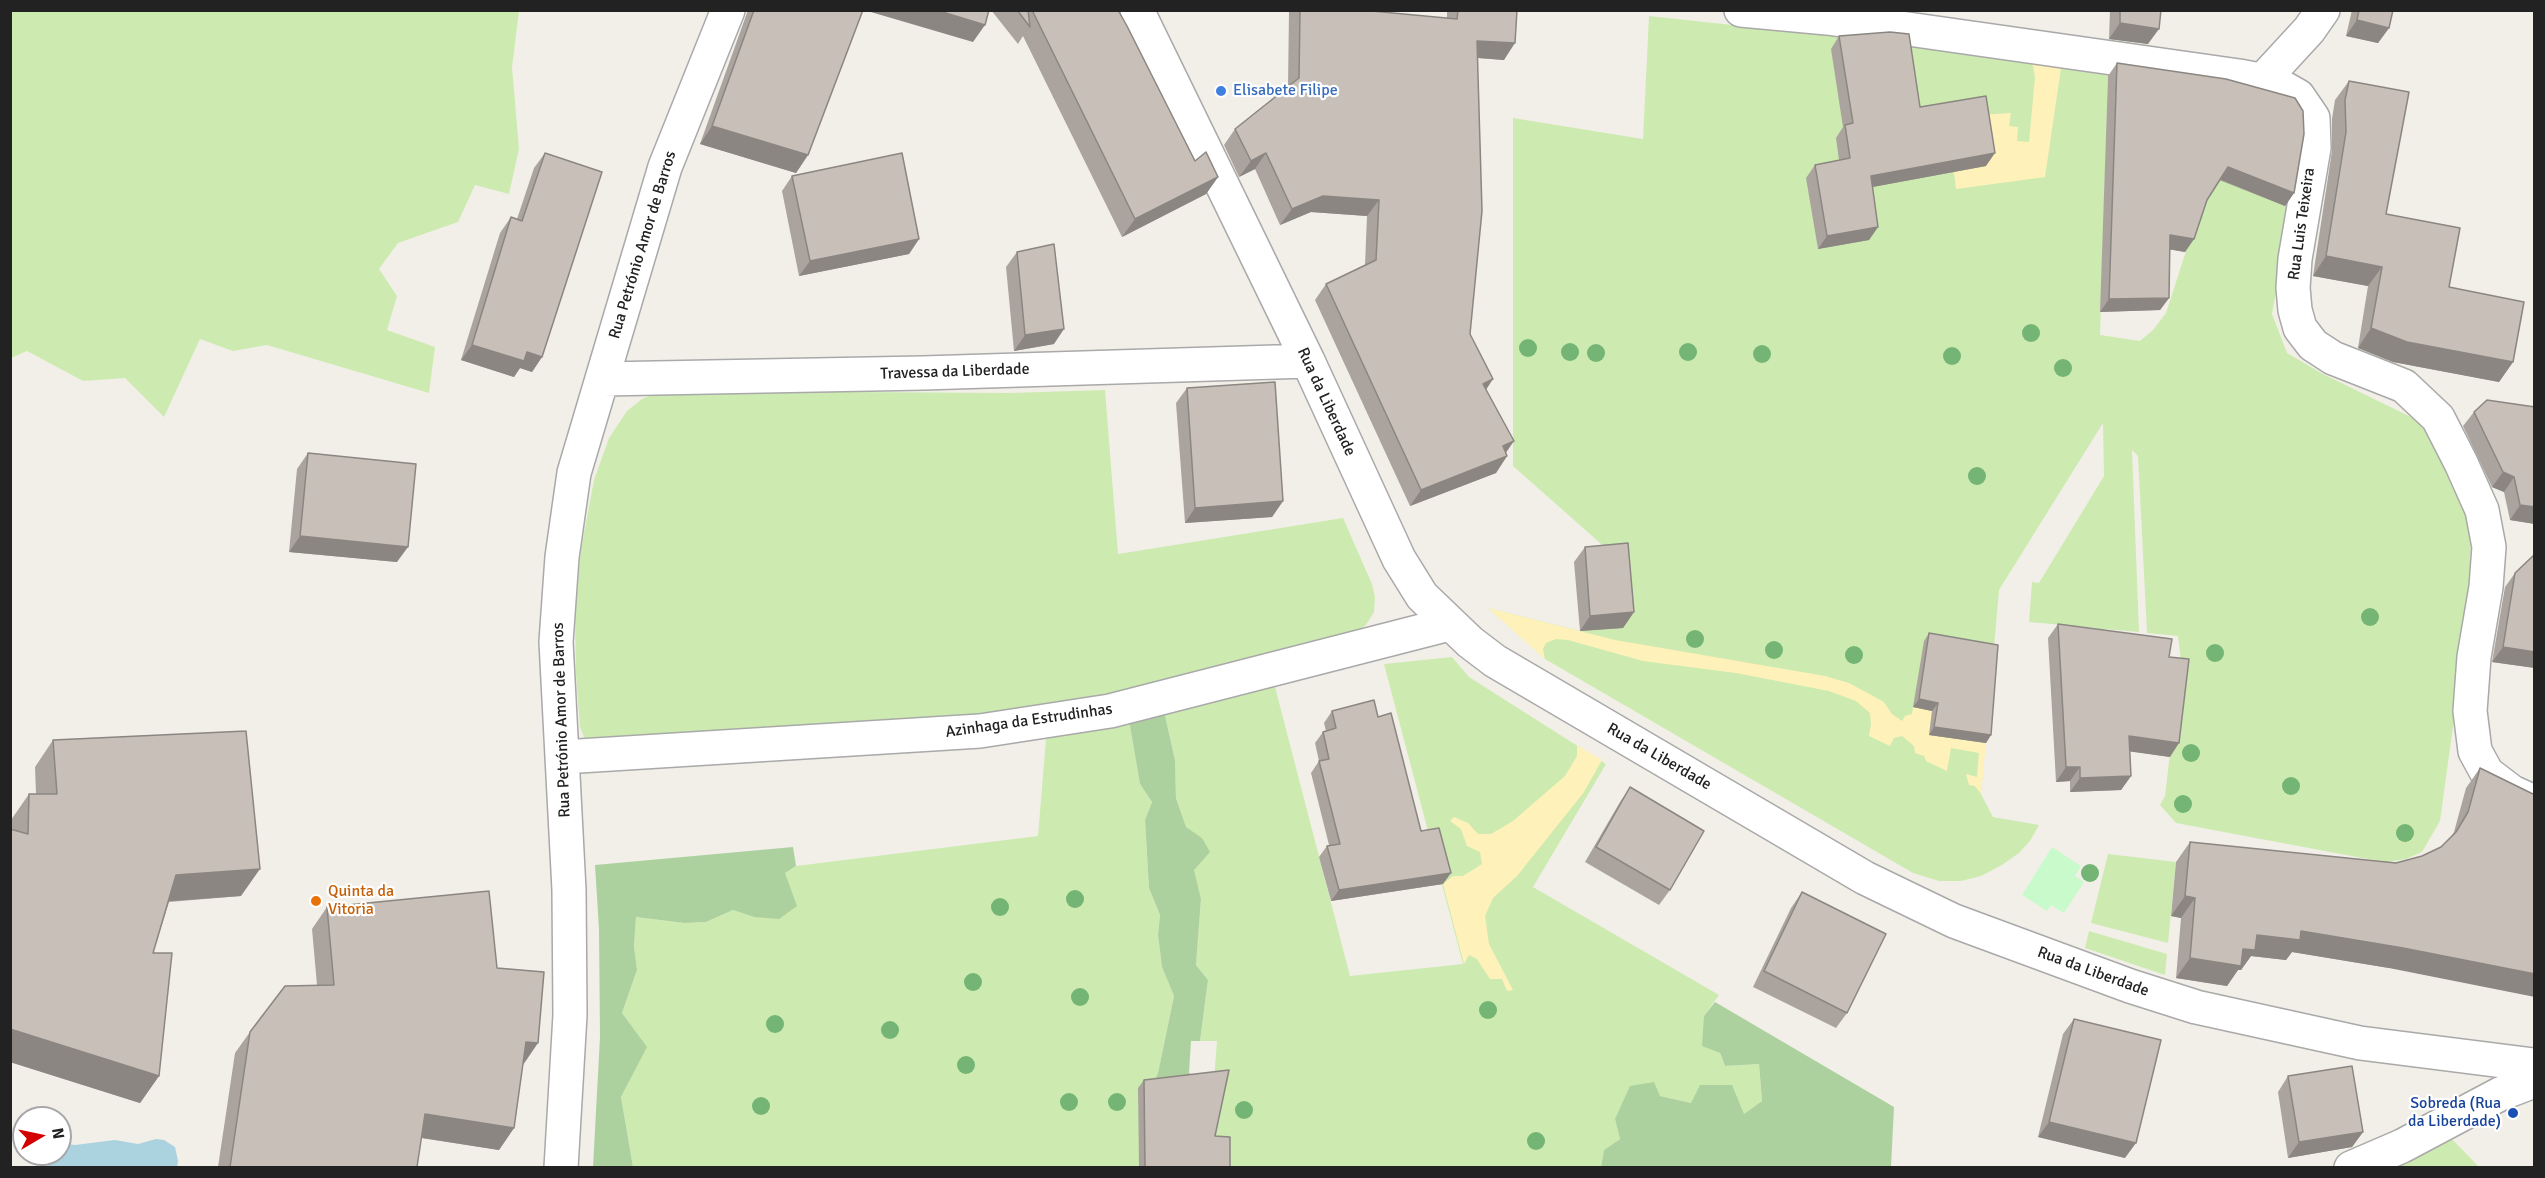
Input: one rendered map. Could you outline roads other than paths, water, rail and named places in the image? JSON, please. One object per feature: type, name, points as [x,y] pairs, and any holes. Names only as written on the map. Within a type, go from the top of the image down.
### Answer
[{"type":"street","name":"Rua Petrónio Amor de Barros","points":[[561,1167],[570,1015],[569,890],[556,642],[562,556],[574,473],[665,167],[728,10]]},
{"type":"street","name":"Rua da Liberdade","points":[[1137,10],[1308,361],[1399,559],[1422,596],[1470,642],[1506,667],[1865,878],[1954,921],[2130,986],[2196,1007],[2360,1043],[2535,1065]]},
{"type":"street","name":"Rua Luis Teixeira","points":[[1741,10],[1908,28],[2275,83],[2298,96],[2313,118],[2314,148],[2295,259],[2293,288],[2295,310],[2300,328],[2313,345],[2333,358],[2404,386],[2438,418],[2482,510],[2488,547],[2486,587],[2473,668],[2470,711],[2475,751],[2487,773],[2512,792],[2535,802]]},
{"type":"street","points":[[2262,81],[2309,30],[2323,10]]},
{"type":"street","name":"Travessa da Liberdade","points":[[603,379],[923,373],[1308,361]]},
{"type":"street","name":"Azinhaga da Estrudinhas","points":[[563,757],[980,731],[1110,711],[1449,624]]},
{"type":"street","points":[[2351,1167],[2403,1146],[2500,1094],[2535,1081]]},
{"type":"water","points":[[156,1139],[164,1140],[175,1147],[177,1167],[48,1168],[47,1166],[72,1166],[72,1145],[115,1140],[138,1144]]},
{"type":"place","name":"Elisabete Filipe","points":[[1221,91]]},
{"type":"place","name":"Quinta da Vitoria","points":[[316,901]]},
{"type":"place","name":"Sobreda (Rua da Liberdade)","points":[[2513,1113]]}]
